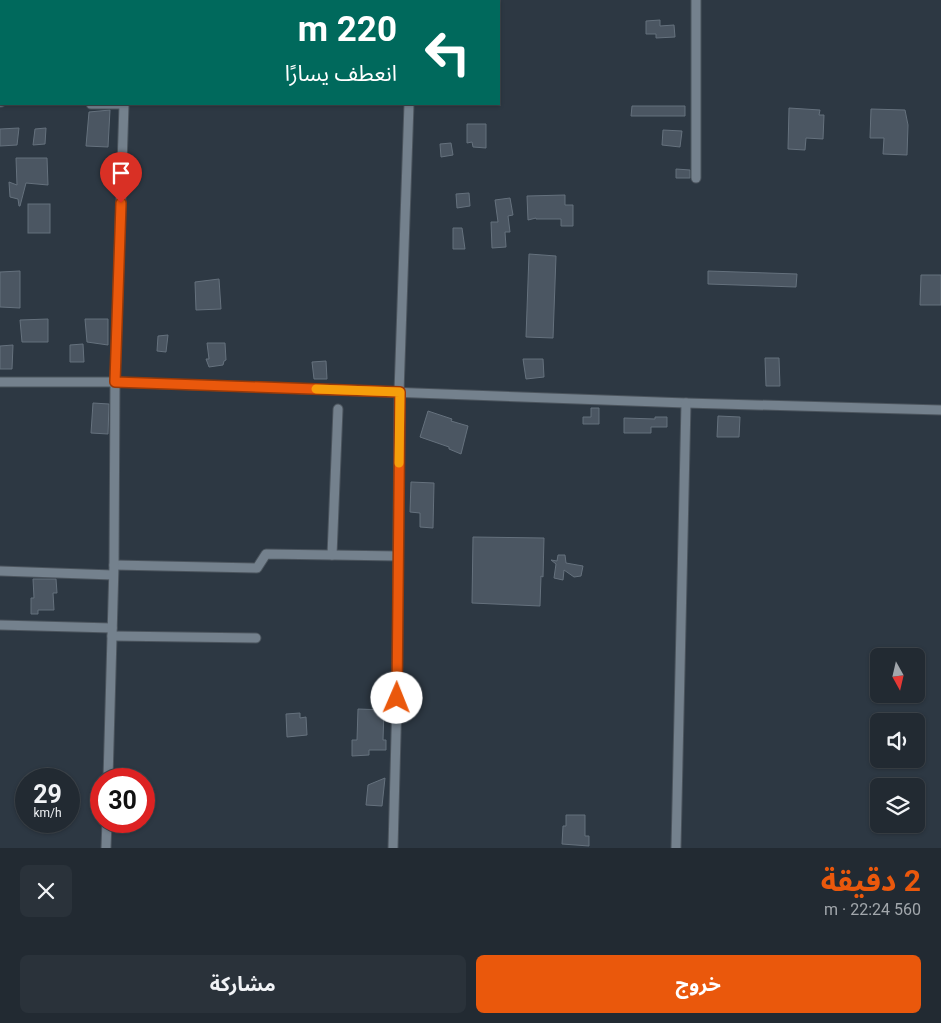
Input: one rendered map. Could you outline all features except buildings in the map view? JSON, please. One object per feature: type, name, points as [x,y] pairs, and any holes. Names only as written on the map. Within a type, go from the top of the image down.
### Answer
[{"type":"street","points":[[696,0],[696,178]]},
{"type":"street","points":[[108,768],[114,565],[115,382],[124,105]]},
{"type":"street","points":[[393,848],[397,698],[400,392],[409,105]]},
{"type":"street","points":[[0,382],[115,382],[686,403],[941,410]]},
{"type":"street","points":[[676,848],[686,403]]},
{"type":"street","points":[[332,555],[338,409]]},
{"type":"street","points":[[114,565],[257,568],[266,554],[398,556]]},
{"type":"street","points":[[0,571],[113,575]]},
{"type":"street","points":[[0,625],[256,638]]},
{"type":"street","points":[[106,848],[107,833]]},
{"type":"slow traffic","points":[[316,389],[400,392],[399,463]]},
{"type":"route","points":[[121,203],[115,382],[400,392],[397,698]]}]
